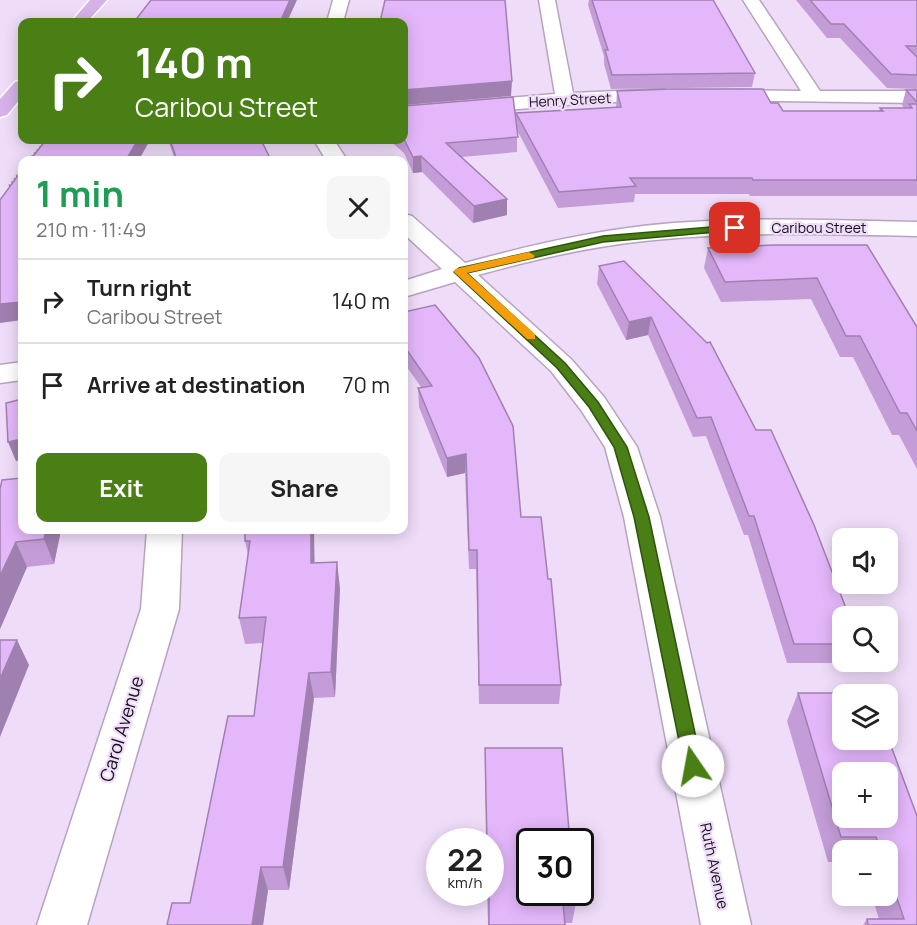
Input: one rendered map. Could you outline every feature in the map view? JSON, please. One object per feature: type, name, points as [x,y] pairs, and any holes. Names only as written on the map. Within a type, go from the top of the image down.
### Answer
[{"type":"main road","points":[[83,18],[99,0]]},
{"type":"main road","points":[[0,111],[18,91]]},
{"type":"street","points":[[336,18],[341,0]]},
{"type":"street","points":[[547,0],[566,99]]},
{"type":"street","points":[[751,0],[815,97]]},
{"type":"street","name":"Henry Street","points":[[408,113],[566,99],[681,95]]},
{"type":"street","points":[[704,96],[917,98]]},
{"type":"street","name":"Ruth Avenue","points":[[408,225],[561,365],[594,404],[621,447],[642,517],[726,925]]},
{"type":"street","name":"Caribou Street","points":[[408,288],[459,272],[603,239],[735,228],[910,229]]},
{"type":"street","points":[[910,229],[917,250]]},
{"type":"street","points":[[0,374],[18,372]]},
{"type":"street","name":"Carol Avenue","points":[[62,925],[160,609],[164,534]]},
{"type":"path","points":[[32,156],[43,144]]},
{"type":"path","points":[[9,186],[18,174]]},
{"type":"building","points":[[151,0],[290,0],[282,18],[137,18]]},
{"type":"building","points":[[385,0],[505,0],[512,81],[408,90],[408,18],[381,18]]},
{"type":"building","points":[[592,0],[713,0],[755,73],[612,75],[605,50],[608,50]]},
{"type":"building","points":[[810,0],[917,0],[917,46],[906,46],[917,57],[917,75],[891,74],[844,24],[831,24]]},
{"type":"building","points":[[763,89],[771,103],[778,103],[783,111],[883,111],[880,108],[912,108],[909,104],[917,104],[917,180],[630,178],[636,186],[559,192],[516,113],[621,107],[617,91]]},
{"type":"building","points":[[906,90],[917,90],[917,102]]},
{"type":"building","points":[[513,97],[518,137],[446,143],[507,199],[474,206],[421,156],[413,157],[406,144],[408,106]]},
{"type":"building","points":[[43,144],[136,144],[128,156],[33,156]]},
{"type":"building","points":[[171,144],[263,144],[269,156],[176,156]]},
{"type":"building","points":[[18,175],[18,302],[0,304],[0,200]]},
{"type":"building","points":[[867,245],[917,327],[917,431],[907,413],[900,413],[860,336],[846,336],[817,278],[725,282],[708,248]]},
{"type":"building","points":[[624,261],[707,343],[710,342],[756,430],[771,430],[814,525],[832,572],[832,594],[841,594],[845,606],[832,606],[832,644],[794,644],[754,516],[749,516],[711,417],[697,418],[651,317],[629,322],[599,266]]},
{"type":"building","points":[[435,305],[479,358],[513,426],[521,517],[541,517],[548,579],[551,579],[561,685],[479,685],[477,550],[469,550],[466,454],[447,458],[418,388],[432,386],[408,352],[408,311]]},
{"type":"building","points":[[18,400],[18,440],[8,442],[6,403]]},
{"type":"building","points":[[18,478],[18,534],[45,534],[44,539],[16,542],[0,576],[0,489],[2,480]]},
{"type":"building","points":[[245,534],[311,534],[311,563],[337,562],[331,672],[309,673],[283,867],[261,867],[252,925],[167,925],[172,903],[190,903],[228,716],[254,716],[266,617],[239,618],[250,541],[245,541]]},
{"type":"building","points":[[0,640],[17,640],[0,679]]},
{"type":"building","points":[[798,693],[832,693],[832,750],[892,750],[897,762],[832,762],[832,807]]},
{"type":"building","points":[[485,748],[562,748],[569,828],[516,828],[516,906],[563,906],[565,925],[489,925],[489,906],[504,906],[504,828],[487,828]]},
{"type":"building","points":[[898,765],[917,816],[917,925],[868,925],[867,919],[904,919],[898,901],[898,840],[877,840],[876,837],[841,837],[838,828],[898,828]]},
{"type":"slow traffic","points":[[529,256],[459,272],[531,337]]},
{"type":"route","points":[[693,766],[642,517],[621,447],[594,404],[561,365],[459,272],[603,239],[735,228]]}]
